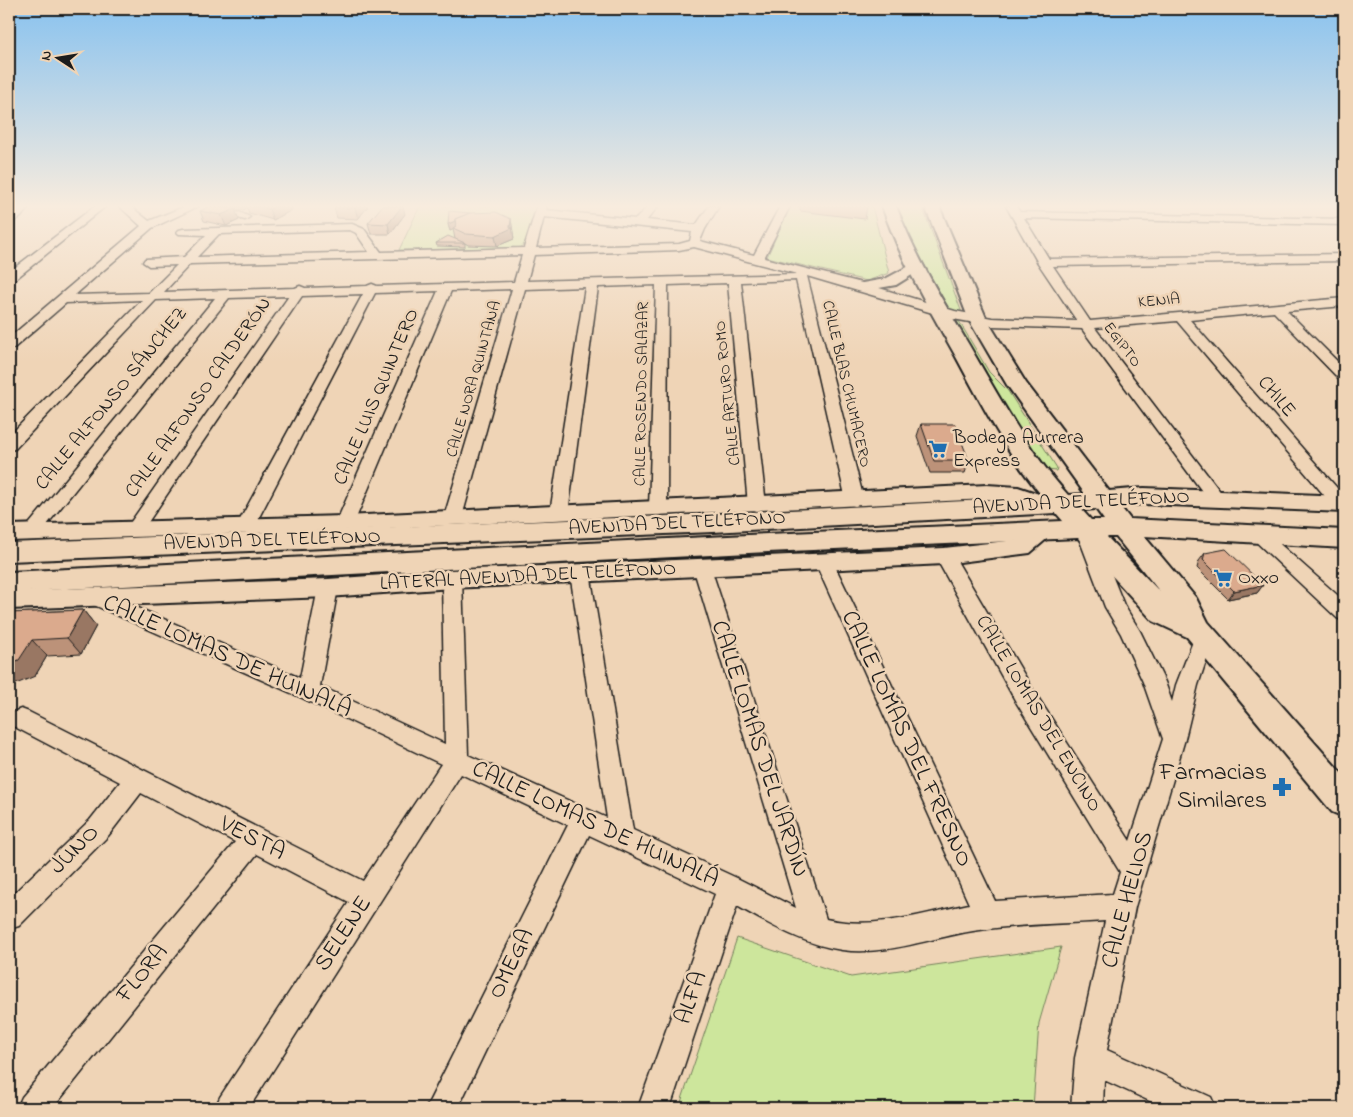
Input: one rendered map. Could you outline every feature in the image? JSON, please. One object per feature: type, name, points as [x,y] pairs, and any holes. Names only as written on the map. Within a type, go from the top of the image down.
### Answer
[{"type":"main road","points":[[911,258],[981,384],[1036,474],[1068,514],[1163,613],[1200,633]]},
{"type":"main road","points":[[953,258],[978,320],[1017,385],[1113,513],[1186,605],[1200,633],[1344,801]]},
{"type":"main road","name":"AVENIDA DEL TELÉFONO","points":[[9,582],[770,554],[1042,531],[1068,514],[1113,513],[1144,496],[1343,504]]},
{"type":"main road","name":"AVENIDA DEL TELÉFONO","points":[[9,552],[176,537],[712,515],[1113,513],[1258,534],[1344,539]]},
{"type":"street","points":[[9,278],[34,258]]},
{"type":"street","points":[[9,344],[110,258]]},
{"type":"street","points":[[9,445],[189,258]]},
{"type":"street","points":[[149,262],[277,258]]},
{"type":"street","name":"CALLE NORA QUINTANA","points":[[453,518],[526,258]]},
{"type":"street","points":[[751,258],[809,277]]},
{"type":"street","name":"EGIPTO","points":[[1041,258],[1085,325],[1216,498]]},
{"type":"street","points":[[1044,263],[1253,258]]},
{"type":"street","points":[[862,288],[891,283],[915,267]]},
{"type":"street","points":[[63,298],[809,277]]},
{"type":"street","name":"KENIA","points":[[809,277],[862,288],[978,320],[1009,324],[1085,325],[1344,302]]},
{"type":"street","name":"CALLE BLAS CHUMACERO","points":[[809,277],[855,500]]},
{"type":"street","name":"CALLE ARTURO ROMO","points":[[734,278],[757,505]]},
{"type":"street","name":"CALLE ROSENDO SALAZAR","points":[[658,509],[662,280]]},
{"type":"street","points":[[559,513],[592,282]]},
{"type":"street","name":"CALLE LUIS QUINTERO","points":[[344,523],[446,287]]},
{"type":"street","points":[[245,527],[372,288]]},
{"type":"street","name":"CALLE ALFONSO CALDERÓN","points":[[134,530],[300,290]]},
{"type":"street","name":"CALLE ALFONSO SÁNCHEZ","points":[[32,532],[226,292]]},
{"type":"street","points":[[1277,308],[1344,376]]},
{"type":"street","name":"CHILE","points":[[1180,317],[1343,504]]},
{"type":"street","points":[[9,533],[134,530],[176,537],[245,527],[658,509],[712,515],[757,505],[987,492],[1018,494],[1068,514],[1115,607],[1130,631],[1154,682],[1174,739]]},
{"type":"street","name":"LATERAL AVENIDA DEL TELÉFONO","points":[[9,600],[328,588],[452,579],[702,567],[770,554],[824,562],[944,556],[1022,547],[1042,531]]},
{"type":"street","points":[[1258,534],[1344,614]]},
{"type":"street","name":"CALLE LOMAS DEL ENCINO","points":[[944,556],[1024,695],[1134,871]]},
{"type":"street","name":"CALLE LOMAS DEL FRESNO","points":[[824,562],[988,915]]},
{"type":"street","name":"CALLE LOMAS DEL JARDÍN","points":[[702,567],[816,930]]},
{"type":"street","points":[[580,573],[622,837]]},
{"type":"street","points":[[452,579],[457,760]]},
{"type":"street","points":[[308,691],[328,588]]},
{"type":"street","name":"CALLE LOMAS DE HUINALÁ","points":[[92,596],[308,691],[730,888],[776,913],[816,930],[842,936],[868,937],[988,915],[1122,907]]},
{"type":"street","name":"CALLE HELIOS","points":[[1087,1108],[1090,1058],[1122,907],[1174,739],[1200,633]]},
{"type":"street","name":"VESTA","points":[[21,719],[368,898]]},
{"type":"street","name":"SELENE","points":[[231,1108],[457,760]]},
{"type":"street","name":"JUNO","points":[[9,916],[99,828],[137,780]]},
{"type":"street","name":"OMEGA","points":[[442,1108],[582,820]]},
{"type":"street","name":"FLORA","points":[[33,1108],[253,840]]},
{"type":"street","name":"ALFA","points":[[654,1108],[730,888]]},
{"type":"street","points":[[1090,1058],[1200,1108]]},
{"type":"green space","points":[[772,258],[885,258],[889,273],[867,281]]},
{"type":"green space","points":[[921,258],[941,258],[962,313],[949,309]]},
{"type":"green space","points":[[957,321],[959,321],[989,372],[1008,391],[1057,468],[1056,471],[1047,470],[1044,467],[994,389]]},
{"type":"green space","points":[[737,938],[851,977],[1061,947],[1039,1023],[1033,1108],[679,1108]]},
{"type":"building","points":[[921,424],[955,424],[969,461],[934,461]]},
{"type":"building","points":[[1226,549],[1263,585],[1234,591],[1203,560],[1205,553]]},
{"type":"building","points":[[83,610],[67,638],[32,640],[19,660],[9,664],[9,613]]},
{"type":"place","name":"Bodega Aurrera Express","points":[[938,449]]},
{"type":"place","name":"Oxxo","points":[[1223,578]]},
{"type":"place","name":"Farmacias Similares","points":[[1282,787]]}]
